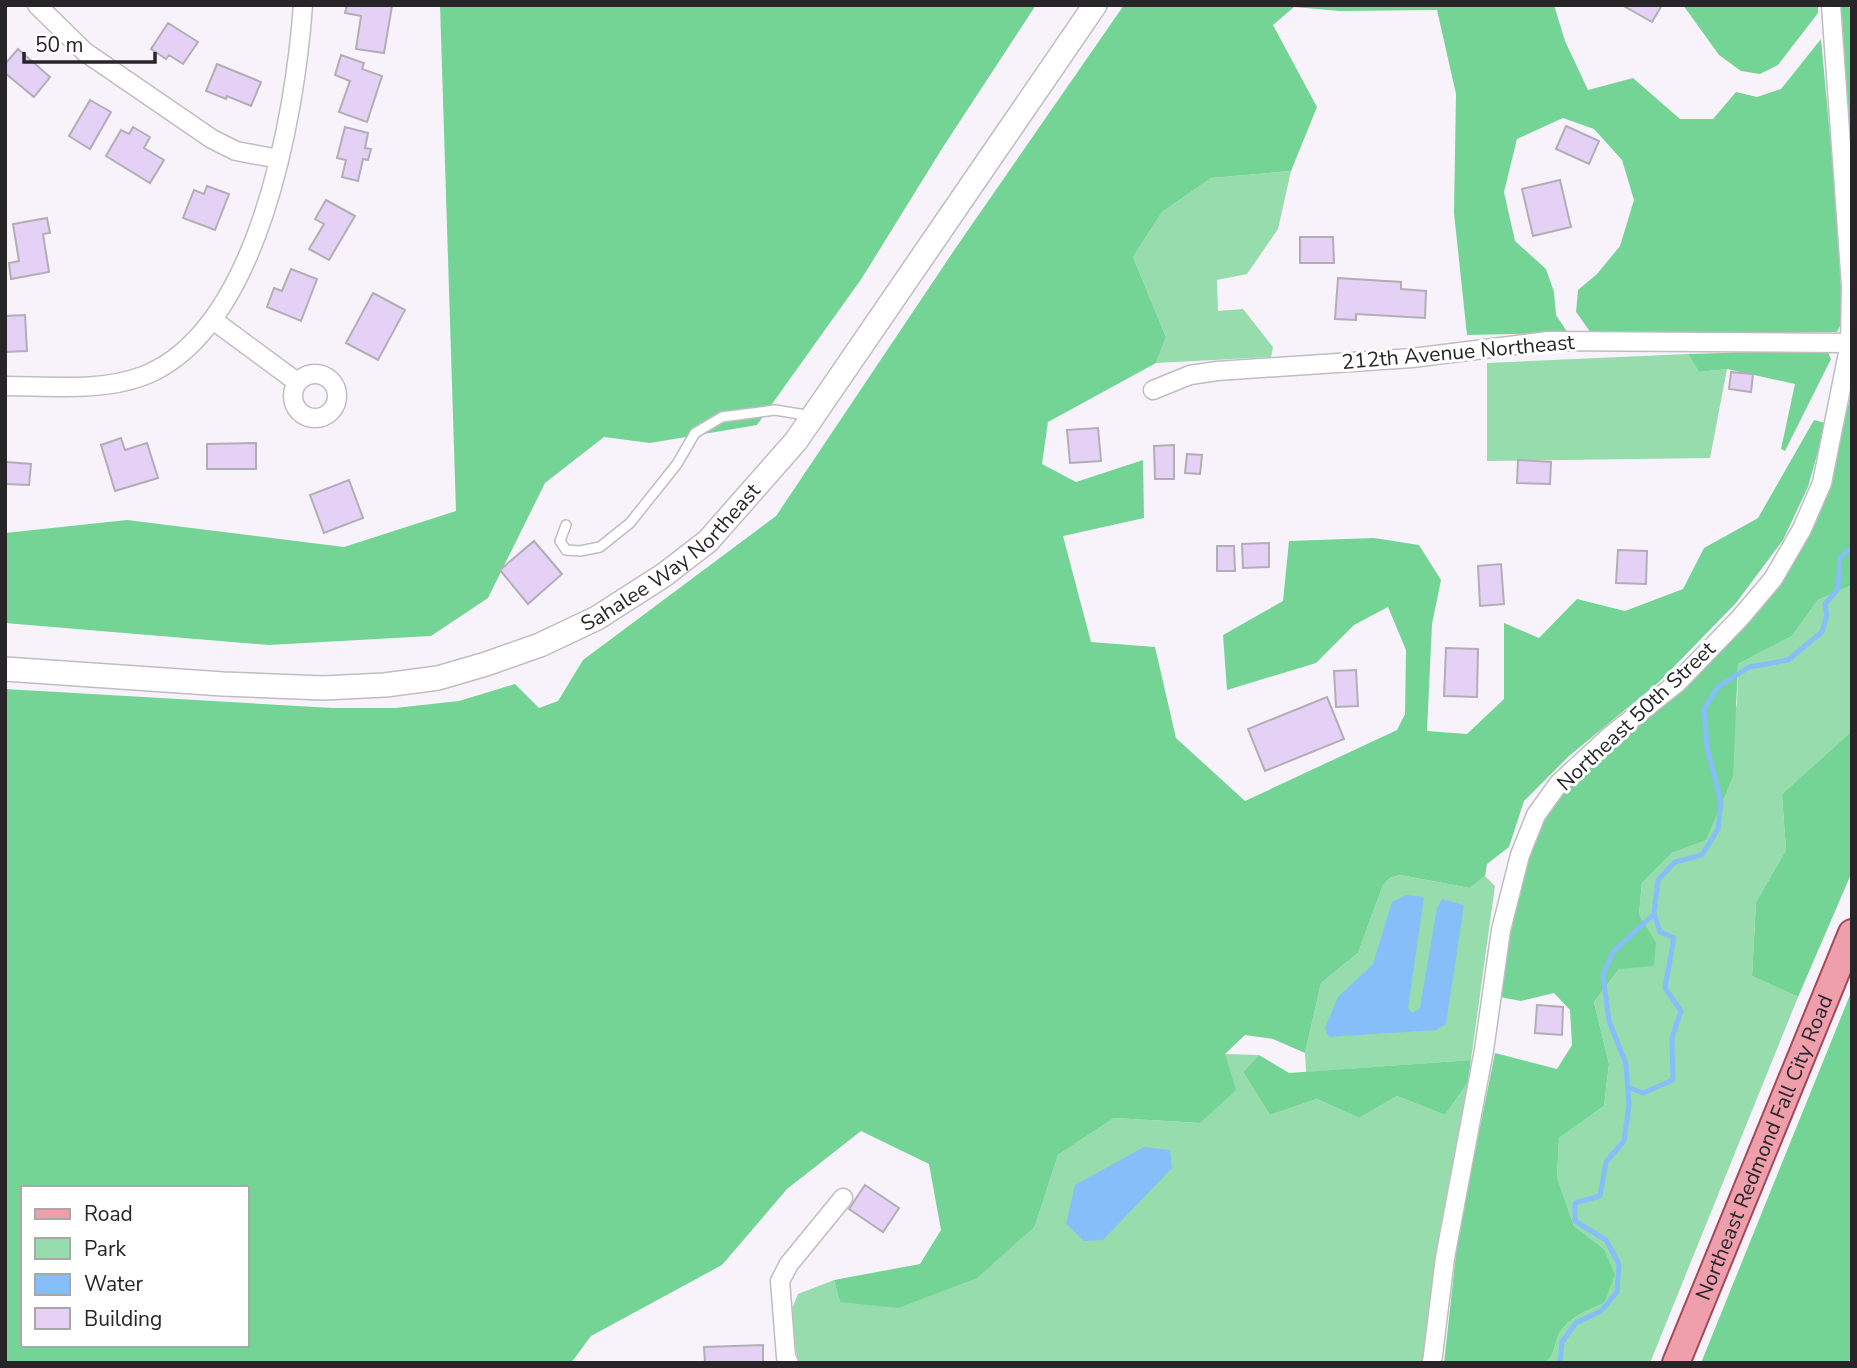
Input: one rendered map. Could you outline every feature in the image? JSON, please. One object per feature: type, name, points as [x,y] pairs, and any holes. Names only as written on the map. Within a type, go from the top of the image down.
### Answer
[{"type":"main road","name":"Sahalee Way Northeast","points":[[5,669],[223,684],[323,688],[385,685],[438,678],[486,664],[540,645],[597,618],[664,575],[708,541],[796,441],[1095,5]]},
{"type":"main road","name":"Northeast Redmond Fall City Road","points":[[1676,1363],[1852,933]]},
{"type":"street","points":[[37,5],[85,52],[212,139],[236,151],[279,159]]},
{"type":"street","points":[[5,386],[112,385],[133,379],[172,361],[197,340],[213,320],[238,280],[252,248],[279,159],[292,101],[303,5]]},
{"type":"street","name":"Northeast 50th Street","points":[[1432,1363],[1445,1258],[1484,1050],[1502,930],[1524,845],[1536,815],[1559,783],[1610,736],[1677,683],[1740,618],[1773,579],[1802,529],[1822,483],[1850,343],[1852,286],[1831,5]]},
{"type":"street","points":[[213,320],[298,382]]},
{"type":"street","name":"212th Avenue Northeast","points":[[1153,390],[1190,375],[1217,371],[1412,358],[1548,341],[1850,343]]},
{"type":"street","points":[[789,1363],[786,1357],[780,1281],[789,1264],[843,1198]]},
{"type":"lane","points":[[566,525],[560,541],[566,550],[600,547],[630,523],[677,464],[695,433],[722,417],[775,410],[814,416]]},
{"type":"green space","points":[[440,5],[1036,5],[943,147],[862,278],[757,425],[650,443],[604,437],[545,483],[488,598],[431,636],[269,645],[5,623],[5,533],[127,520],[344,547],[456,511]]},
{"type":"green space","points":[[1124,5],[1554,5],[1565,41],[1588,90],[1633,78],[1680,119],[1713,119],[1736,92],[1757,97],[1781,89],[1821,39],[1835,190],[1843,320],[1837,332],[1591,333],[1576,312],[1578,290],[1597,274],[1620,246],[1634,200],[1622,160],[1594,129],[1563,118],[1517,139],[1504,192],[1515,241],[1546,269],[1554,292],[1556,315],[1568,333],[1467,335],[1454,213],[1456,94],[1437,10],[1340,11],[1294,7],[1273,25],[1317,107],[1291,171],[1211,178],[1162,212],[1133,257],[1166,337],[1156,363],[1048,422],[1042,464],[1076,482],[1143,460],[1144,518],[1063,536],[1091,642],[1155,647],[1176,738],[1245,801],[1397,730],[1405,714],[1406,650],[1388,607],[1354,625],[1316,663],[1227,690],[1223,635],[1283,601],[1289,541],[1374,538],[1419,545],[1441,580],[1432,624],[1427,731],[1467,734],[1504,699],[1504,623],[1539,638],[1577,599],[1625,611],[1683,589],[1704,548],[1758,518],[1814,420],[1826,423],[1808,487],[1783,540],[1736,603],[1659,682],[1569,756],[1524,801],[1509,847],[1487,864],[1485,876],[1470,888],[1400,875],[1390,878],[1383,885],[1358,953],[1321,983],[1305,1053],[1273,1039],[1245,1035],[1225,1054],[1236,1090],[1200,1123],[1114,1118],[1058,1155],[1035,1226],[977,1278],[898,1308],[840,1302],[834,1280],[920,1264],[941,1230],[929,1164],[861,1131],[787,1189],[722,1265],[591,1336],[571,1363],[5,1363],[5,689],[332,708],[395,708],[459,701],[515,684],[539,708],[558,701],[583,660],[776,516],[957,246]]},
{"type":"green space","points":[[1683,5],[1818,5],[1818,13],[1778,65],[1760,74],[1741,71],[1719,55]]},
{"type":"green space","points":[[1840,5],[1852,5],[1852,177],[1843,71]]},
{"type":"green space","points":[[1291,171],[1278,229],[1247,274],[1217,280],[1218,311],[1243,309],[1273,347],[1271,357],[1156,363],[1166,337],[1133,257],[1162,212],[1211,178]]},
{"type":"green space","points":[[1827,350],[1831,359],[1785,451],[1781,449],[1795,384],[1727,369],[1699,372],[1688,354]]},
{"type":"green space","points":[[1688,354],[1699,372],[1727,369],[1710,458],[1487,461],[1487,363]]},
{"type":"green space","points":[[1852,387],[1852,585],[1818,600],[1792,636],[1738,664],[1733,776],[1706,840],[1673,852],[1642,883],[1639,914],[1656,942],[1654,966],[1619,969],[1594,1002],[1609,1064],[1604,1106],[1559,1138],[1557,1177],[1574,1226],[1604,1249],[1615,1275],[1604,1303],[1580,1314],[1564,1327],[1545,1363],[1444,1363],[1458,1236],[1495,1053],[1557,1069],[1572,1045],[1570,1010],[1554,993],[1521,1001],[1500,997],[1512,922],[1528,855],[1550,809],[1575,780],[1727,641],[1823,492],[1844,424]]},
{"type":"green space","points":[[1852,585],[1852,731],[1782,794],[1786,850],[1756,902],[1752,976],[1798,997],[1650,1363],[1545,1363],[1564,1327],[1604,1303],[1604,1249],[1574,1226],[1557,1177],[1559,1138],[1604,1106],[1609,1064],[1594,1002],[1619,969],[1656,942],[1639,914],[1642,883],[1673,852],[1737,705],[1738,664],[1792,636],[1818,600]]},
{"type":"green space","points":[[1852,731],[1852,872],[1798,997],[1752,976],[1756,902],[1786,850],[1782,794]]},
{"type":"green space","points":[[1400,875],[1470,888],[1485,876],[1495,886],[1471,1060],[1306,1072],[1305,1053],[1321,983],[1358,953],[1383,885],[1390,878]]},
{"type":"green space","points":[[1852,990],[1852,1363],[1701,1363]]},
{"type":"green space","points":[[1225,1054],[1259,1055],[1243,1072],[1270,1115],[1317,1099],[1359,1118],[1397,1096],[1445,1115],[1468,1082],[1439,1235],[1422,1363],[801,1363],[797,1358],[791,1311],[798,1294],[834,1280],[840,1302],[1035,1226],[1058,1155],[1114,1118],[1200,1123]]},
{"type":"green space","points":[[1259,1055],[1289,1073],[1471,1060],[1468,1082],[1445,1115],[1397,1096],[1359,1118],[1317,1099],[1270,1115],[1243,1072]]},
{"type":"water","points":[[1406,895],[1424,897],[1408,1008],[1412,1013],[1420,1008],[1437,908],[1442,899],[1464,905],[1446,1024],[1436,1030],[1329,1037],[1325,1028],[1338,997],[1373,964],[1392,902]]},
{"type":"water","points":[[1144,1147],[1170,1150],[1172,1168],[1103,1240],[1084,1241],[1066,1224],[1075,1185]]},
{"type":"building","points":[[347,5],[392,6],[384,53],[356,49],[361,16],[345,13]]},
{"type":"building","points":[[1622,5],[1662,5],[1652,22]]},
{"type":"building","points":[[168,23],[198,42],[183,64],[169,55],[166,59],[151,49]]},
{"type":"building","points":[[18,49],[50,77],[34,97],[5,73],[5,64]]},
{"type":"building","points":[[341,55],[364,63],[362,69],[382,76],[367,122],[339,112],[350,81],[335,75]]},
{"type":"building","points":[[217,64],[261,82],[251,106],[206,91]]},
{"type":"building","points":[[90,100],[111,112],[90,149],[69,136]]},
{"type":"building","points":[[1566,126],[1599,141],[1589,164],[1556,149]]},
{"type":"building","points":[[133,127],[150,137],[144,148],[164,160],[150,183],[106,156],[121,130],[129,134]]},
{"type":"building","points":[[345,127],[368,133],[365,148],[371,149],[368,160],[363,159],[358,181],[342,177],[346,160],[337,158]]},
{"type":"building","points":[[1560,180],[1571,227],[1533,236],[1522,189]]},
{"type":"building","points":[[207,186],[229,194],[215,230],[183,218],[194,190],[204,194]]},
{"type":"building","points":[[326,200],[355,216],[329,260],[309,249],[324,224],[315,219]]},
{"type":"building","points":[[47,218],[50,233],[43,234],[49,272],[11,279],[9,263],[19,261],[13,224]]},
{"type":"building","points":[[1300,237],[1333,237],[1334,263],[1300,263]]},
{"type":"building","points":[[291,269],[317,279],[301,321],[267,307],[274,288],[282,291]]},
{"type":"building","points":[[1338,278],[1401,282],[1401,289],[1426,291],[1425,318],[1356,314],[1356,320],[1335,319]]},
{"type":"building","points":[[373,293],[405,310],[378,360],[346,343]]},
{"type":"building","points":[[25,315],[27,351],[5,352],[5,316]]},
{"type":"building","points":[[1731,372],[1753,374],[1751,392],[1729,389]]},
{"type":"building","points":[[1098,428],[1101,461],[1070,463],[1067,430]]},
{"type":"building","points":[[121,438],[125,450],[147,443],[158,478],[115,491],[101,445]]},
{"type":"building","points":[[256,443],[256,469],[207,469],[207,444]]},
{"type":"building","points":[[1174,445],[1174,479],[1155,479],[1154,446]]},
{"type":"building","points":[[1187,454],[1202,455],[1200,474],[1185,473]]},
{"type":"building","points":[[5,460],[31,464],[29,485],[5,484]]},
{"type":"building","points":[[1518,460],[1551,462],[1550,484],[1517,483]]},
{"type":"building","points":[[349,480],[363,518],[324,533],[310,495]]},
{"type":"building","points":[[534,541],[562,574],[528,604],[500,570]]},
{"type":"building","points":[[1269,543],[1269,567],[1243,568],[1242,544]]},
{"type":"building","points":[[1217,546],[1234,546],[1235,571],[1217,571]]},
{"type":"building","points":[[1618,550],[1647,551],[1646,584],[1616,583]]},
{"type":"building","points":[[1501,564],[1504,604],[1480,606],[1478,566]]},
{"type":"building","points":[[1446,648],[1478,649],[1477,697],[1444,696]]},
{"type":"building","points":[[1356,670],[1358,706],[1336,707],[1334,671]]},
{"type":"building","points":[[1327,697],[1344,739],[1265,771],[1248,729]]},
{"type":"building","points":[[1537,1005],[1563,1007],[1562,1035],[1535,1033]]},
{"type":"building","points":[[865,1185],[899,1208],[883,1232],[849,1209]]},
{"type":"building","points":[[763,1345],[763,1363],[705,1363],[704,1347]]},
{"type":"waterway","points":[[1560,1363],[1562,1342],[1576,1323],[1601,1311],[1617,1292],[1619,1264],[1606,1240],[1575,1221],[1575,1203],[1600,1196],[1606,1162],[1624,1141],[1629,1106],[1626,1064],[1609,1021],[1603,975],[1613,952],[1654,914],[1658,880],[1675,862],[1702,855],[1718,829],[1721,802],[1707,747],[1704,709],[1718,687],[1749,667],[1788,660],[1822,632],[1827,615],[1825,604],[1838,589],[1840,558],[1852,547]]},
{"type":"waterway","points":[[1628,1087],[1643,1093],[1673,1080],[1672,1038],[1681,1011],[1665,988],[1674,938],[1660,932],[1654,914]]}]
